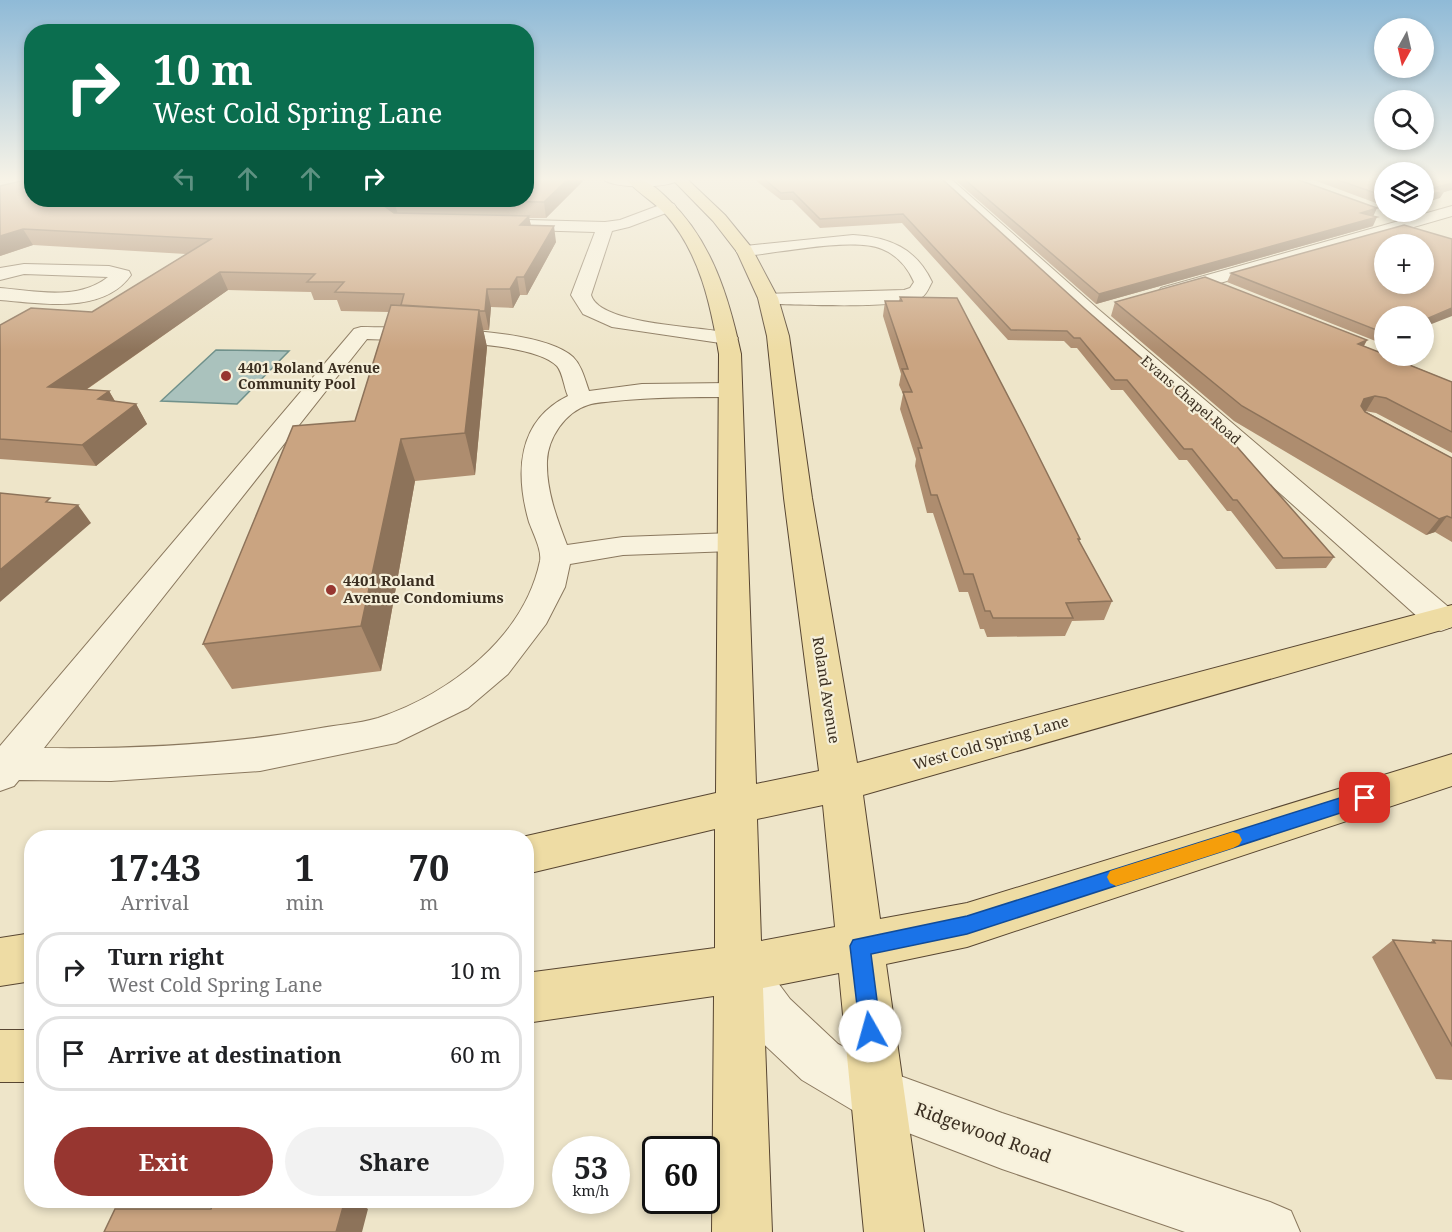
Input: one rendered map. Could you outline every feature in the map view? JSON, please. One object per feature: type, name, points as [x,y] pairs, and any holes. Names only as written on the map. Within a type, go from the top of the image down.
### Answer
[{"type":"main road","points":[[690,236],[712,277],[727,338],[730,390],[742,1232]]},
{"type":"main road","name":"Roland Avenue","points":[[734,236],[745,251],[768,298],[778,336],[801,521],[841,784],[894,1232]]},
{"type":"main road","name":"West Cold Spring Lane","points":[[534,853],[841,784],[1446,617]]},
{"type":"main road","points":[[534,997],[738,969],[967,925],[1452,770]]},
{"type":"main road","points":[[0,962],[24,958]]},
{"type":"main road","points":[[0,1056],[24,1056]]},
{"type":"street","points":[[602,236],[581,295],[581,302],[604,318],[633,326],[727,338]]},
{"type":"street","name":"Evans Chapel Road","points":[[1013,236],[1102,310],[1446,617]]},
{"type":"street","points":[[1147,298],[1358,236]]},
{"type":"street","points":[[745,251],[843,242],[883,244],[898,251],[909,261],[923,282],[916,292],[895,297],[768,298]]},
{"type":"street","points":[[0,274],[24,270],[109,272],[122,275],[94,294],[78,299],[0,294]]},
{"type":"street","points":[[1202,282],[1234,295]]},
{"type":"street","points":[[3,766],[361,333],[468,337],[547,351],[565,361],[573,378],[575,390],[581,399]]},
{"type":"street","points":[[3,766],[111,765],[260,755],[383,732],[455,698],[496,665],[529,624],[549,587],[556,557],[536,489],[534,461],[543,430],[565,407],[581,399],[642,391],[730,390]]},
{"type":"street","points":[[556,557],[623,546],[732,542]]},
{"type":"street","name":"Ridgewood Road","points":[[738,969],[772,1017],[820,1062],[878,1095],[1002,1141],[1270,1232]]},
{"type":"water","name":"4401 Roland Avenue Community Pool","points":[[216,350],[289,351],[237,404],[161,401]]},
{"type":"building","points":[[164,236],[548,236],[524,277],[517,277],[510,289],[487,289],[485,311],[401,305],[404,294],[335,292],[344,282],[307,282],[315,274],[220,272],[48,387],[109,391],[98,399],[136,404],[82,445],[0,439],[0,325],[31,308],[92,312],[211,239]]},
{"type":"building","points":[[924,236],[1005,236],[1217,424],[1334,557],[1283,558],[1237,500],[1233,500],[1192,449],[1184,449],[1127,380],[1115,380],[1080,338],[1074,338],[1067,331],[1011,330]]},
{"type":"building","points":[[1031,236],[1307,236],[1099,294]]},
{"type":"building","points":[[1363,236],[1374,236],[1374,294],[1434,294],[1434,236],[1443,236],[1452,239],[1452,308],[1434,316],[1434,306],[1374,306],[1374,329],[1231,273]]},
{"type":"building","points":[[1205,277],[1367,340],[1358,344],[1374,350],[1374,366],[1412,366],[1452,382],[1452,432],[1386,398],[1375,396],[1364,399],[1361,406],[1365,412],[1452,458],[1452,518],[1447,516],[1439,519],[1242,406],[1115,302]]},
{"type":"building","points":[[900,297],[957,298],[1080,539],[1078,539],[1112,601],[1066,603],[1073,618],[993,618],[990,611],[985,611],[973,574],[964,574],[937,495],[931,495],[918,448],[922,448],[903,392],[912,392],[902,369],[908,369],[885,301],[902,301]]},
{"type":"building","points":[[391,305],[479,310],[465,433],[401,439],[361,626],[203,644],[293,426],[355,421]]},
{"type":"building","points":[[0,493],[50,498],[46,502],[78,505],[0,570]]},
{"type":"building","points":[[1393,940],[1435,943],[1433,940],[1452,941],[1452,1046]]},
{"type":"building","points":[[343,1208],[336,1232],[104,1232],[115,1209]]},
{"type":"slow traffic","points":[[1116,877],[1233,840]]},
{"type":"place","name":"4401 Roland Avenue Community Pool","points":[[226,376]]},
{"type":"place","name":"4401 Roland Avenue Condomiums","points":[[331,590]]},
{"type":"route","points":[[870,1031],[860,946],[967,925],[1365,798]]}]
